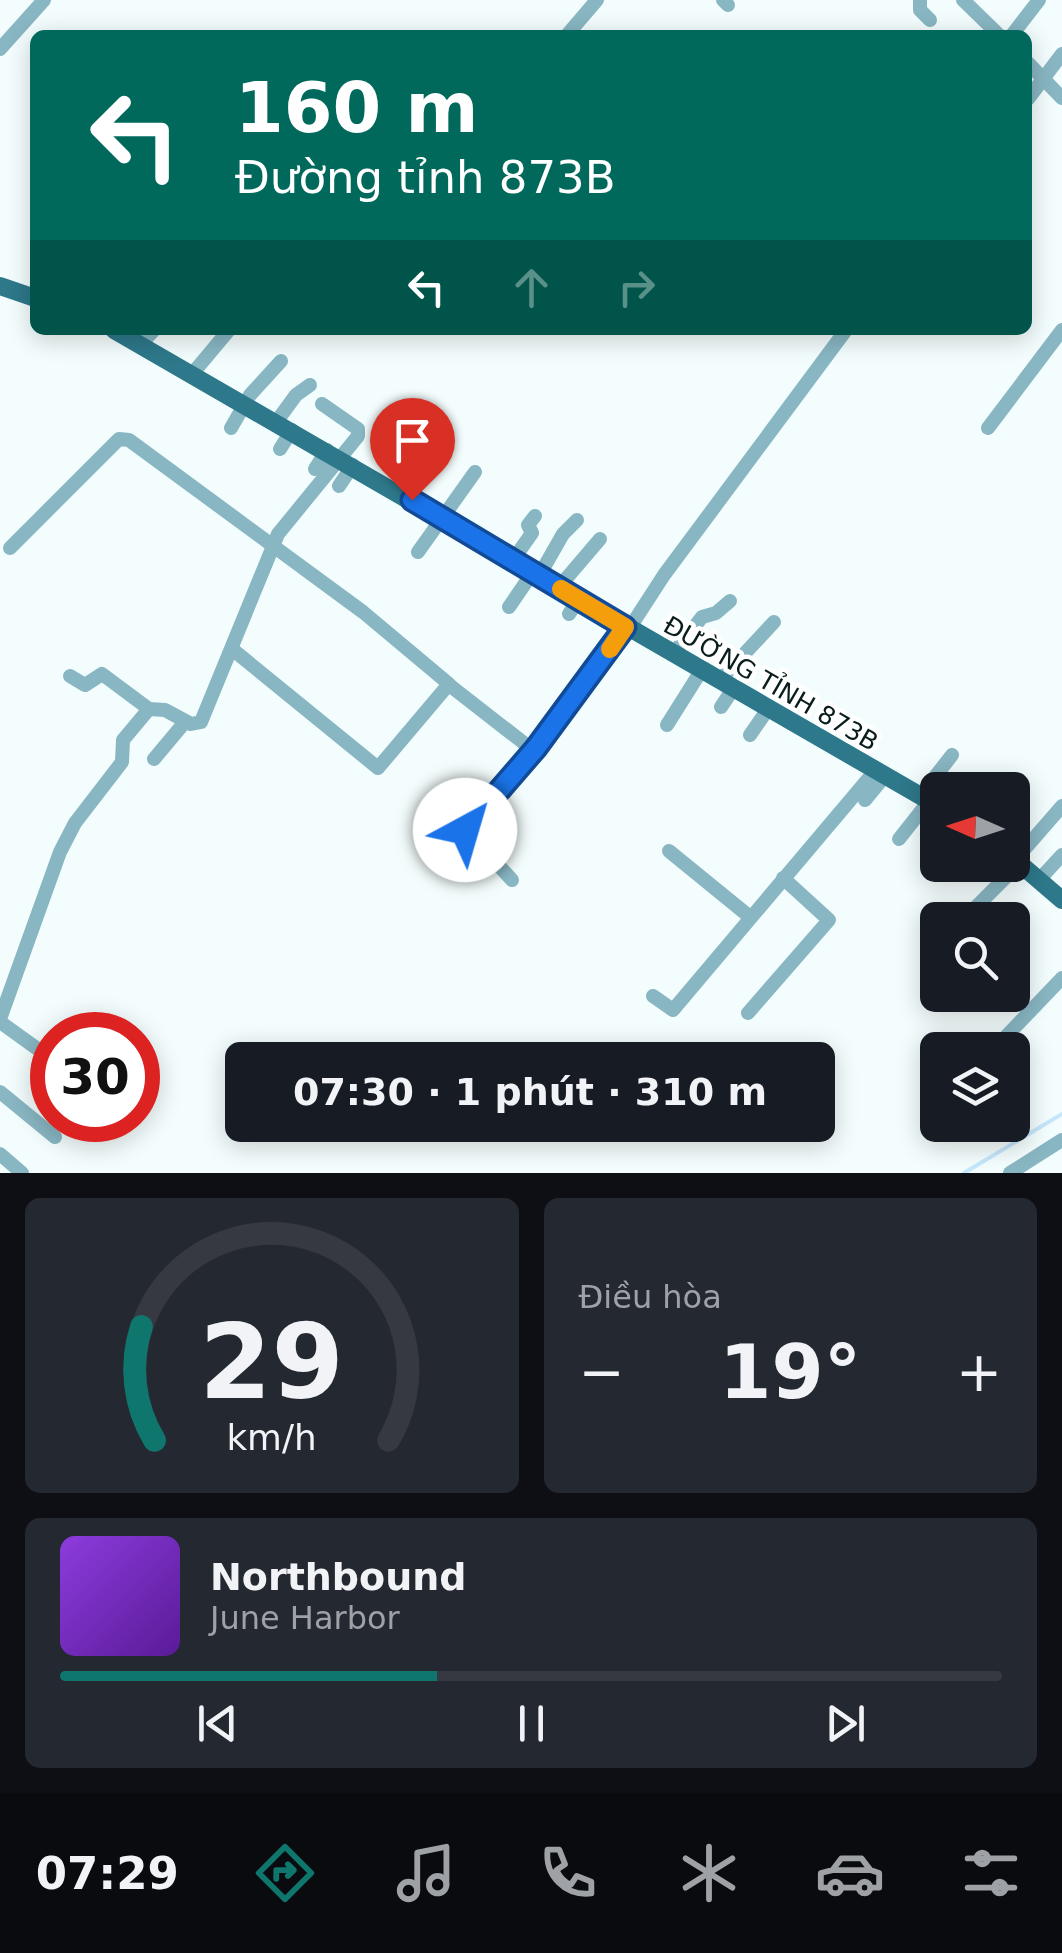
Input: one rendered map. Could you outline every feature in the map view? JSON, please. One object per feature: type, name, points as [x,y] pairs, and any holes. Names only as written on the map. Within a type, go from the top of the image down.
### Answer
[{"type":"main road","points":[[0,287],[30,296]]},
{"type":"main road","name":"ĐƯỜNG TỈNH 873B","points":[[148,337],[193,373],[558,587],[574,607],[630,623],[673,654],[920,796]]},
{"type":"main road","points":[[1030,869],[1062,900]]},
{"type":"street","points":[[0,49],[44,0]]},
{"type":"street","points":[[571,30],[597,0]]},
{"type":"street","points":[[920,0],[920,10],[930,20]]},
{"type":"street","points":[[963,0],[990,30]]},
{"type":"street","points":[[1016,30],[1039,0]]},
{"type":"street","points":[[1032,94],[1062,54]]},
{"type":"street","points":[[1032,66],[1062,98]]},
{"type":"street","points":[[988,428],[1062,330]]},
{"type":"street","points":[[193,373],[225,335]]},
{"type":"street","points":[[512,880],[464,829],[534,751],[842,335]]},
{"type":"street","points":[[231,428],[245,402],[282,360]]},
{"type":"street","points":[[280,450],[284,425],[296,394],[310,385]]},
{"type":"street","points":[[70,676],[85,685],[102,674],[148,708],[165,710],[184,722],[201,722],[273,544],[359,431],[322,404]]},
{"type":"street","points":[[10,548],[121,438],[169,466],[364,612],[534,751]]},
{"type":"street","points":[[315,469],[340,458]]},
{"type":"street","points":[[339,486],[340,458]]},
{"type":"street","points":[[418,552],[475,472]]},
{"type":"street","points":[[514,560],[532,533],[528,526],[535,516]]},
{"type":"street","points":[[509,607],[562,534],[577,520]]},
{"type":"street","points":[[558,587],[600,539]]},
{"type":"street","points":[[673,654],[702,617],[716,614],[730,601]]},
{"type":"street","points":[[720,707],[726,685],[774,622]]},
{"type":"street","points":[[232,649],[380,768],[448,684]]},
{"type":"street","points":[[668,725],[702,671]]},
{"type":"street","points":[[30,1043],[0,1020],[60,852],[75,823],[122,762],[123,740],[148,708]]},
{"type":"street","points":[[750,735],[768,709]]},
{"type":"street","points":[[154,759],[184,722]]},
{"type":"street","points":[[944,772],[952,755]]},
{"type":"street","points":[[865,800],[879,774]]},
{"type":"street","points":[[653,996],[673,1010],[783,878],[879,774]]},
{"type":"street","points":[[1030,840],[1062,806]]},
{"type":"street","points":[[899,840],[920,813]]},
{"type":"street","points":[[669,851],[750,917]]},
{"type":"street","points":[[1040,880],[1062,855]]},
{"type":"street","points":[[748,1014],[829,920],[783,878]]},
{"type":"street","points":[[978,902],[996,882]]},
{"type":"street","points":[[1030,1011],[1062,978]]},
{"type":"street","points":[[1010,1032],[1029,1012]]},
{"type":"street","points":[[0,1092],[30,1117]]},
{"type":"street","points":[[1010,1173],[1062,1140]]},
{"type":"street","points":[[0,1154],[22,1173]]},
{"type":"waterway","points":[[964,1173],[1062,1114]]},
{"type":"slow traffic","points":[[561,589],[625,627],[610,649]]},
{"type":"route","points":[[412,500],[625,627],[536,748],[465,830]]}]
